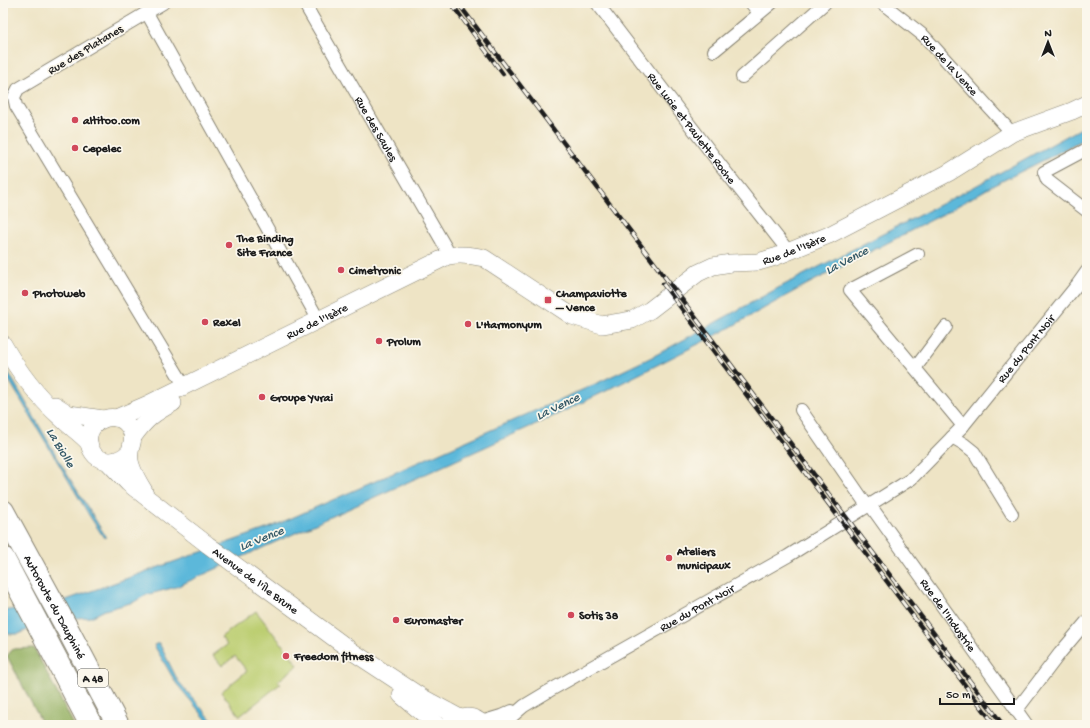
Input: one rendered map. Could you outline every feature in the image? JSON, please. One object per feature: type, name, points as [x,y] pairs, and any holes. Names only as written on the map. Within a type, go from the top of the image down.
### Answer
[{"type":"highway","name":"Autoroute du Dauphiné","points":[[3,511],[118,725]]},
{"type":"highway","name":"Autoroute du Dauphiné","points":[[3,558],[91,725]]},
{"type":"street","points":[[162,3],[147,13],[318,319]]},
{"type":"street","name":"Rue des Saules","points":[[304,3],[446,248],[445,262]]},
{"type":"street","name":"Rue Lucie et Paulette Roche","points":[[597,3],[654,79],[789,252]]},
{"type":"street","points":[[751,3],[759,13]]},
{"type":"street","points":[[714,51],[772,3]]},
{"type":"street","points":[[742,77],[825,3]]},
{"type":"street","name":"Rue de la Vence","points":[[882,3],[924,36],[1012,132]]},
{"type":"street","name":"Rue des Platanes","points":[[147,13],[18,89],[14,96],[16,106],[186,390]]},
{"type":"street","name":"Rue de l'Isère","points":[[445,262],[449,265],[461,263],[478,264],[501,270],[572,316],[602,325],[632,320],[650,310],[698,273],[713,266],[731,263],[758,262],[789,252],[829,235],[948,173],[1012,132],[1072,111],[1087,104]]},
{"type":"street","points":[[1087,149],[1044,172],[1047,180],[1087,211]]},
{"type":"street","points":[[918,254],[850,290],[963,426]]},
{"type":"street","name":"Rue de l'Isère","points":[[131,444],[142,424],[186,390],[318,319],[445,262]]},
{"type":"street","name":"Rue de l'Isère","points":[[109,418],[124,415],[186,390],[445,262]]},
{"type":"street","name":"Rue du Pont Noir","points":[[482,723],[524,706],[788,556],[911,479],[963,426],[1087,271]]},
{"type":"street","points":[[916,368],[946,327]]},
{"type":"street","points":[[3,344],[10,356],[36,390],[61,419],[89,443],[97,457],[107,461],[120,460],[131,444],[131,430],[122,420],[69,414],[36,390]]},
{"type":"street","points":[[801,410],[869,506]]},
{"type":"street","points":[[89,443],[90,431],[98,422],[109,418]]},
{"type":"street","points":[[952,437],[974,452],[1012,514]]},
{"type":"street","name":"Avenue de l'Île Brune","points":[[131,444],[130,460],[135,476],[147,497]]},
{"type":"street","name":"Avenue de l'Île Brune","points":[[107,461],[128,483],[235,566],[366,662],[423,698],[455,722],[470,717],[477,719],[482,723]]},
{"type":"street","name":"Rue de l'Industrie","points":[[869,506],[1027,725]]},
{"type":"street","points":[[1016,711],[1060,653],[1087,621]]},
{"type":"street","name":"Avenue de l'Île Brune","points":[[366,662],[385,682],[437,725]]},
{"type":"street","name":"Rue du Pont Noir","points":[[502,725],[524,706]]},
{"type":"green space","points":[[256,611],[298,665],[278,681],[280,684],[240,716],[221,692],[247,671],[235,656],[222,666],[213,655],[227,645],[221,637]]},
{"type":"green space","points":[[34,648],[74,725],[43,725],[7,656],[13,649]]},
{"type":"water","name":"La Vence","points":[[1087,125],[1087,137],[802,287],[722,332],[556,415],[176,587],[146,595],[134,602],[105,610],[91,617],[75,618],[27,630],[19,634],[3,634],[3,611],[66,600],[269,528],[591,386],[654,356],[780,287],[970,189]]},
{"type":"water","points":[[3,363],[67,474],[106,537],[104,538],[89,515],[3,370]]},
{"type":"water","points":[[159,643],[178,681],[216,725],[211,725],[176,683],[154,645]]},
{"type":"railway","points":[[451,3],[503,74]]},
{"type":"railway","points":[[458,3],[1003,725]]},
{"type":"railway","points":[[663,284],[995,725]]},
{"type":"place","name":"altitoo.com","points":[[75,120]]},
{"type":"place","name":"Cepelec","points":[[75,148]]},
{"type":"place","name":"The Binding Site France","points":[[229,245]]},
{"type":"place","name":"Cimetronic","points":[[341,270]]},
{"type":"place","name":"Photoweb","points":[[25,293]]},
{"type":"place","name":"Champaviotte – Vence","points":[[548,300]]},
{"type":"place","name":"Rexel","points":[[205,322]]},
{"type":"place","name":"L'Harmonyum","points":[[468,324]]},
{"type":"place","name":"Prolum","points":[[379,341]]},
{"type":"place","name":"Groupe Yvrai","points":[[262,397]]},
{"type":"place","name":"Ateliers municipaux","points":[[669,558]]},
{"type":"place","name":"Sotis 38","points":[[571,615]]},
{"type":"place","name":"Euromaster","points":[[396,620]]},
{"type":"place","name":"Freedom fitness","points":[[286,656]]},
{"type":"water label","name":"La Biolle","points":[[62,447]]}]
